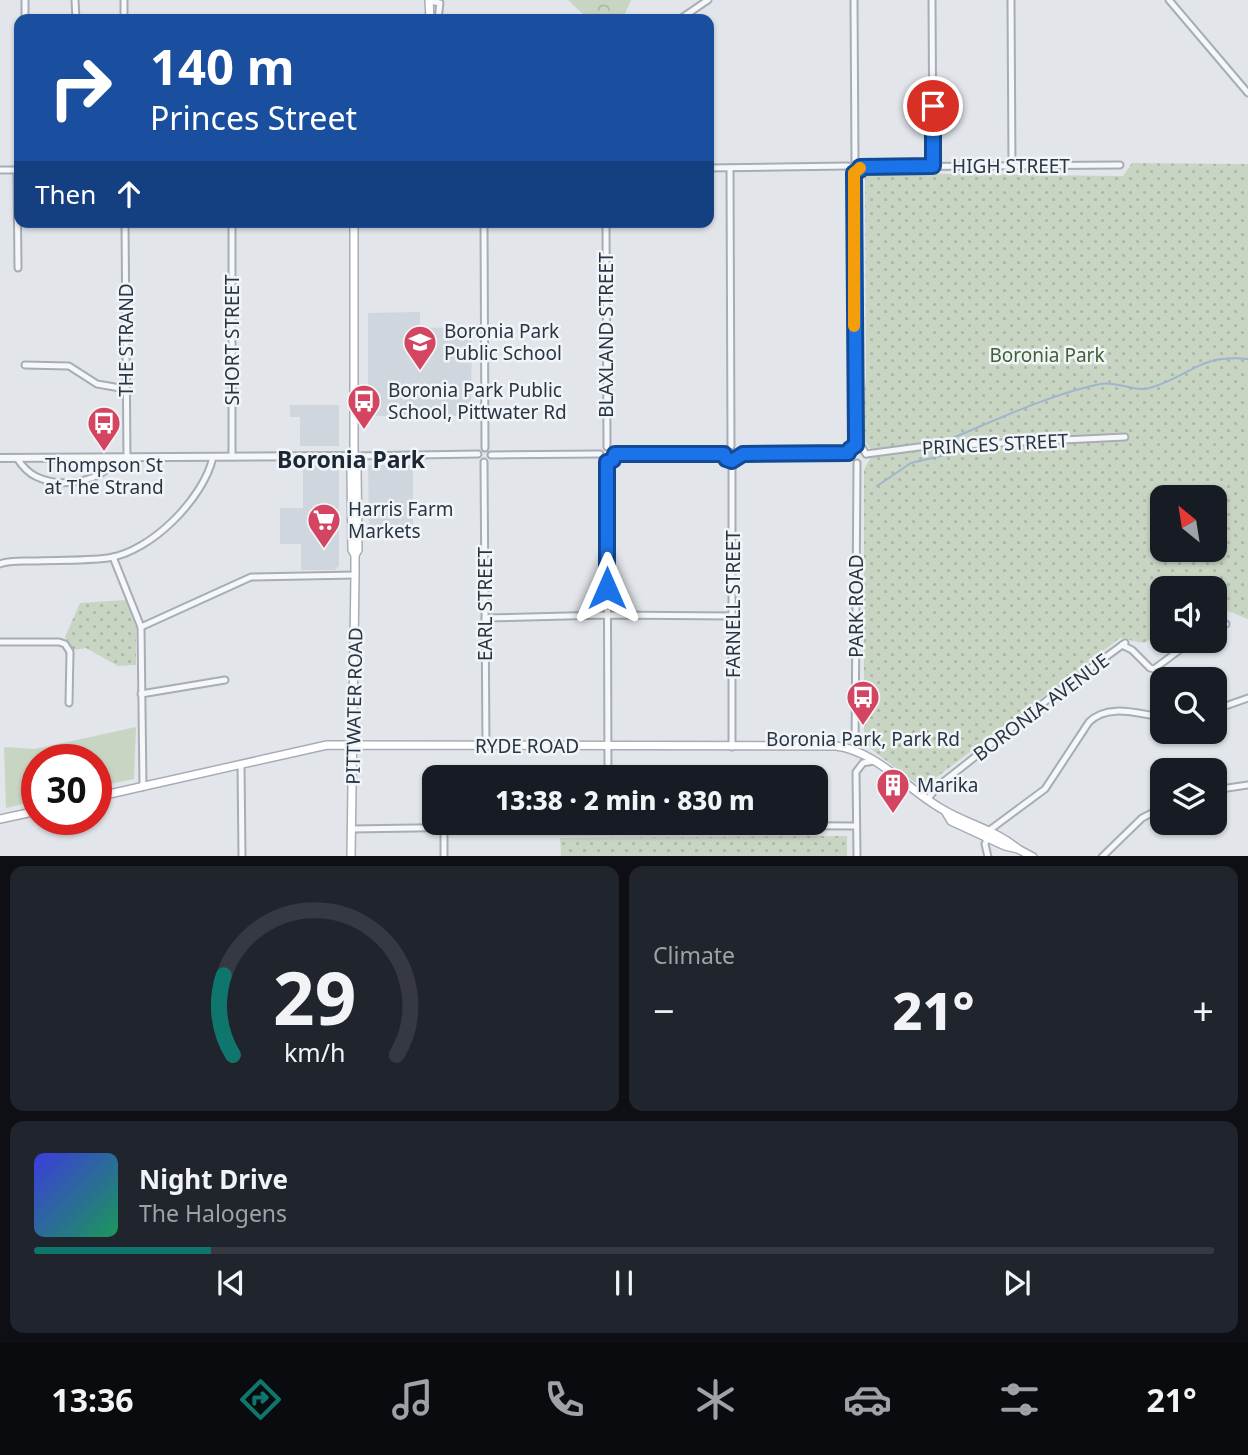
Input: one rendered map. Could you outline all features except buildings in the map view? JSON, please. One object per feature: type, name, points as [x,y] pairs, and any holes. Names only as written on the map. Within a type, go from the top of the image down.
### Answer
[{"type":"main road","name":"PITTWATER ROAD","points":[[351,856],[355,555],[358,550],[357,470],[354,468],[354,228]]},
{"type":"main road","name":"RYDE ROAD","points":[[112,794],[327,745],[836,746],[856,750],[945,811],[988,835],[1007,840],[1033,856]]},
{"type":"main road","points":[[0,819],[21,814]]},
{"type":"street","points":[[429,0],[440,3],[439,14]]},
{"type":"street","points":[[687,14],[708,0]]},
{"type":"street","points":[[854,0],[855,161],[860,167],[860,170],[854,173]]},
{"type":"street","points":[[932,0],[933,166]]},
{"type":"street","points":[[1011,0],[1012,166]]},
{"type":"street","points":[[1169,0],[1248,93]]},
{"type":"street","points":[[714,168],[848,166],[855,161]]},
{"type":"street","points":[[848,166],[854,173],[856,445]]},
{"type":"street","name":"HIGH STREET","points":[[860,167],[1120,166]]},
{"type":"street","points":[[730,168],[731,446]]},
{"type":"street","points":[[18,228],[18,268]]},
{"type":"street","name":"THE STRAND","points":[[125,228],[127,457]]},
{"type":"street","name":"SHORT STREET","points":[[232,228],[232,457]]},
{"type":"street","points":[[484,228],[485,448]]},
{"type":"street","name":"BLAXLAND STREET","points":[[606,228],[607,447]]},
{"type":"street","points":[[25,365],[69,366],[97,384],[126,389]]},
{"type":"street","name":"PRINCES STREET","points":[[866,454],[919,447],[1125,437]]},
{"type":"street","points":[[848,453],[856,445]]},
{"type":"street","points":[[848,453],[852,461],[857,463],[864,459],[866,454],[862,447],[856,445]]},
{"type":"street","points":[[724,454],[731,446]]},
{"type":"street","points":[[731,446],[739,454]]},
{"type":"street","points":[[491,455],[600,454],[607,447],[615,454]]},
{"type":"street","points":[[478,454],[485,448]]},
{"type":"street","points":[[478,454],[480,460],[488,461],[490,450],[485,448]]},
{"type":"street","points":[[739,454],[848,453]]},
{"type":"street","points":[[0,458],[478,454]]},
{"type":"street","points":[[600,454],[602,460],[607,462],[613,460],[615,454]]},
{"type":"street","points":[[615,454],[724,454]]},
{"type":"street","points":[[724,454],[726,459],[732,461],[739,454]]},
{"type":"street","points":[[0,564],[113,557],[147,541],[184,510],[203,484],[213,457]]},
{"type":"street","points":[[17,458],[23,467],[36,477],[66,482],[99,477],[115,458]]},
{"type":"street","name":"FARNELL STREET","points":[[732,461],[733,747]]},
{"type":"street","name":"EARL STREET","points":[[484,462],[486,746]]},
{"type":"street","points":[[607,462],[608,765]]},
{"type":"street","name":"PARK ROAD","points":[[856,750],[857,463]]},
{"type":"street","points":[[113,557],[141,627],[143,787]]},
{"type":"street","points":[[141,627],[251,578],[355,575]]},
{"type":"street","points":[[485,618],[607,615],[733,617]]},
{"type":"street","points":[[0,642],[65,644],[70,652],[69,703]]},
{"type":"street","name":"BORONIA AVENUE","points":[[928,800],[938,786],[1124,644],[1150,668],[1175,653]]},
{"type":"street","points":[[141,694],[225,680]]},
{"type":"street","points":[[1227,705],[1248,698]]},
{"type":"street","points":[[988,856],[985,848],[988,835],[1045,789],[1089,722],[1097,715],[1115,711],[1150,715]]},
{"type":"street","points":[[857,856],[856,772],[863,763],[873,761]]},
{"type":"street","points":[[241,765],[242,856]]},
{"type":"street","points":[[1227,788],[1248,785]]},
{"type":"street","points":[[1102,856],[1142,818],[1150,814]]},
{"type":"street","points":[[828,826],[855,826]]},
{"type":"street","points":[[351,829],[422,827]]},
{"type":"street","points":[[444,835],[444,856]]},
{"type":"shaded area","name":"Boronia Park Public School","points":[[420,312],[420,328],[472,327],[471,416],[368,416],[368,313]]},
{"type":"shaded area","points":[[290,405],[339,405],[339,446],[300,446],[300,417],[290,417]]},
{"type":"shaded area","points":[[368,465],[413,465],[413,526],[369,526]]},
{"type":"shaded area","points":[[303,466],[339,466],[339,566],[335,570],[301,570],[301,544],[280,544],[280,508],[303,508]]},
{"type":"green space","points":[[568,0],[631,0],[625,14],[583,14]]},
{"type":"green space","name":"Boronia Park","points":[[1132,163],[1248,164],[1248,619],[1227,611],[1227,576],[1150,576],[1150,640],[1143,643],[1120,638],[933,780],[926,791],[871,749],[864,734],[864,470],[873,453],[859,433],[866,378],[865,177],[868,173],[1123,176]]},
{"type":"green space","points":[[126,600],[136,628],[136,665],[118,666],[86,648],[73,650],[65,637],[80,603]]},
{"type":"green space","points":[[136,727],[134,779],[112,784],[112,744],[58,744]]},
{"type":"green space","points":[[4,747],[21,748],[21,805],[6,808]]},
{"type":"green space","points":[[847,836],[847,856],[561,856],[560,838]]},
{"type":"waterway","points":[[950,439],[1062,394],[1106,383],[1146,389],[1207,362],[1232,358],[1248,359]]},
{"type":"waterway","points":[[877,486],[911,463],[945,455]]},
{"type":"slow traffic","points":[[854,326],[854,173],[860,168]]},
{"type":"place","name":"Boronia Park Public School","points":[[420,372]]},
{"type":"place","name":"Boronia Park Public School, Pittwater Rd","points":[[364,431]]},
{"type":"place","name":"Thompson St at The Strand","points":[[104,453]]},
{"type":"place","name":"Harris Farm Markets","points":[[324,550]]},
{"type":"place","name":"Boronia Park, Park Rd","points":[[863,727]]},
{"type":"place","name":"Marika","points":[[893,815]]},
{"type":"district","name":"Boronia Park","points":[[351,459]]},
{"type":"route","points":[[607,588],[607,462],[613,460],[615,454],[724,454],[726,459],[732,461],[739,454],[848,453],[856,445],[854,173],[860,170],[860,167],[933,166],[933,106]]}]
